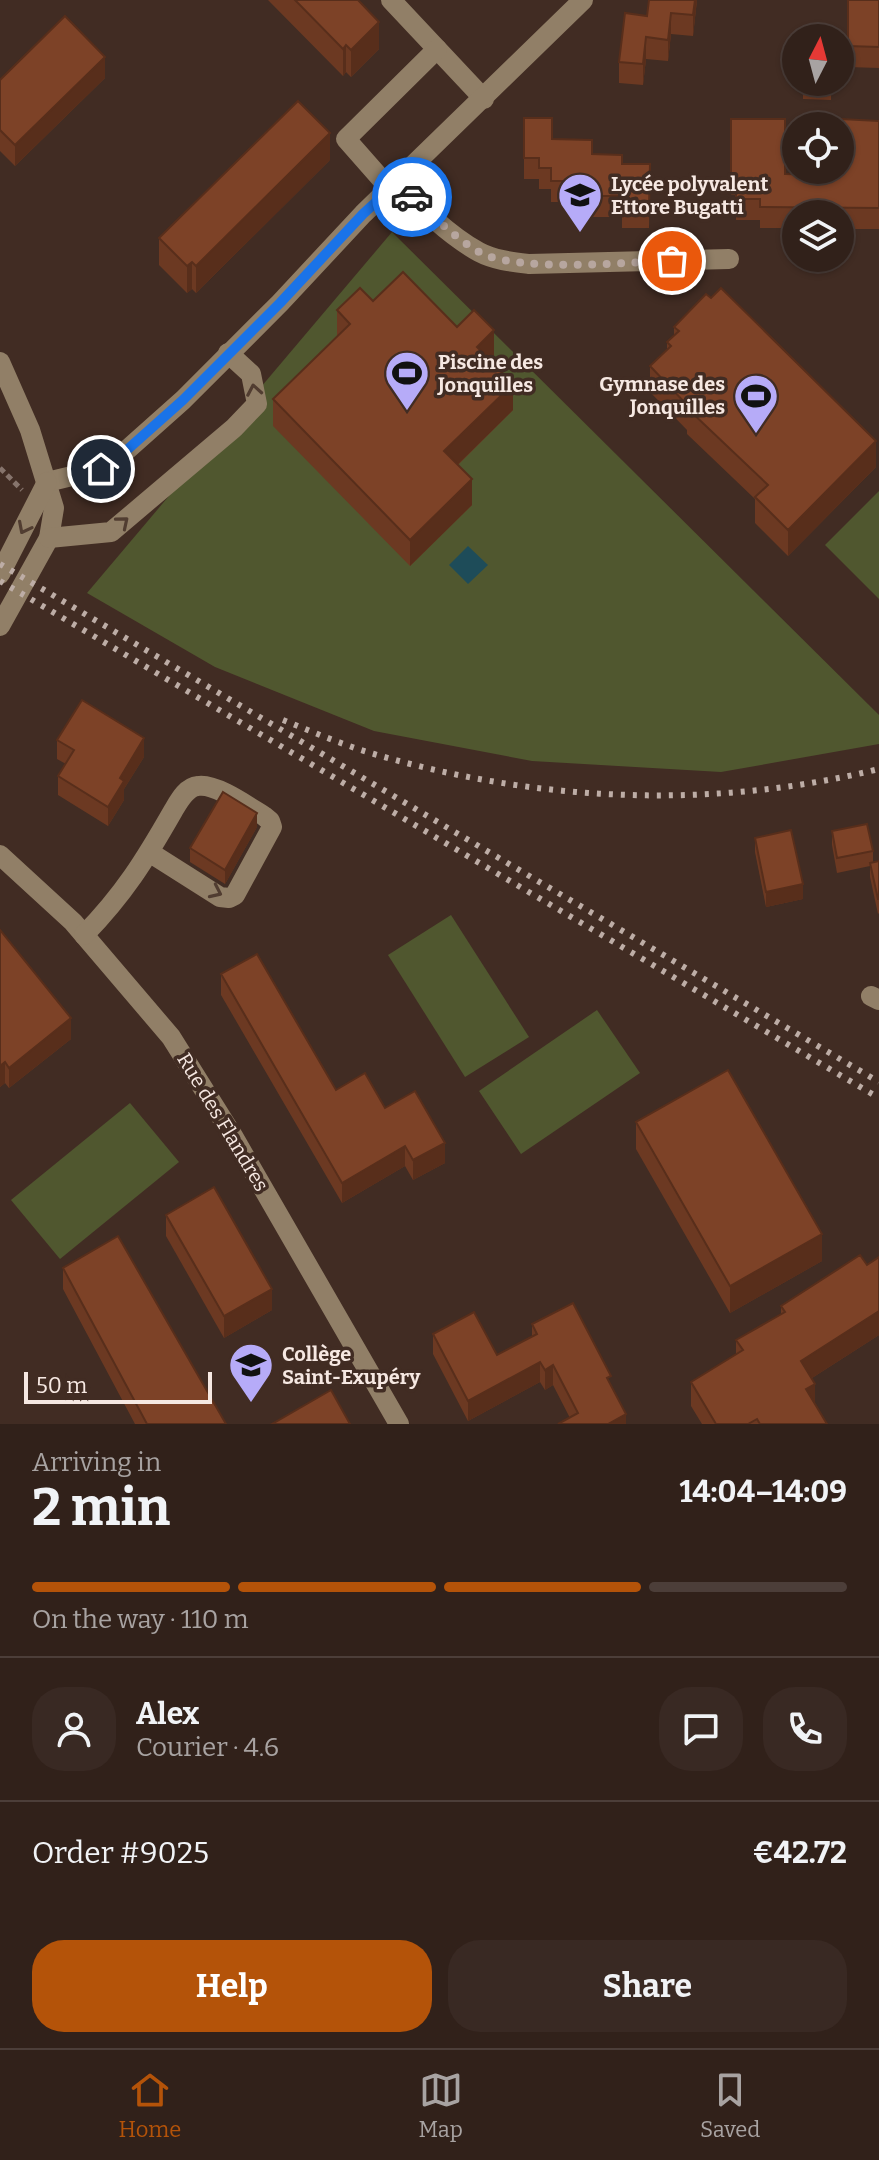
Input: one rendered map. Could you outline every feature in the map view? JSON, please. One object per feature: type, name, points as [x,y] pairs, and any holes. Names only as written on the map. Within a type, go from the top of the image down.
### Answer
[{"type":"street","points":[[391,0],[484,99]]},
{"type":"street","points":[[0,574],[47,482],[101,469],[119,457],[183,400],[394,185],[583,0]]},
{"type":"street","points":[[437,49],[346,139],[394,185],[456,235],[480,252],[509,262],[529,264],[729,259]]},
{"type":"street","points":[[49,538],[111,532],[234,428],[257,404],[251,374],[228,353]]},
{"type":"street","points":[[0,362],[30,430],[54,508],[49,538],[0,626]]},
{"type":"street","points":[[84,935],[121,895],[188,790],[197,785],[213,787],[270,821],[272,827],[235,895],[229,898],[220,897],[149,852]]},
{"type":"street","name":"Rue des Flandres","points":[[0,855],[31,881],[84,935],[143,1002],[196,1075],[399,1424]]},
{"type":"green space","name":"Piscine des Jonquilles","points":[[392,232],[879,715],[879,744],[721,772],[532,761],[374,731],[215,667],[87,593]]},
{"type":"green space","points":[[879,491],[879,599],[825,545]]},
{"type":"green space","points":[[451,915],[529,1037],[465,1077],[388,955]]},
{"type":"green space","points":[[597,1010],[640,1073],[521,1154],[479,1091]]},
{"type":"green space","points":[[130,1103],[179,1162],[60,1259],[11,1200]]},
{"type":"water","points":[[468,546],[488,565],[468,584],[449,565]]},
{"type":"building","points":[[295,0],[358,0],[379,22],[351,50],[346,45],[343,49]]},
{"type":"building","points":[[649,0],[695,0],[693,15],[671,13],[668,40],[646,37],[643,64],[619,62],[625,13],[647,16]]},
{"type":"building","points":[[848,0],[879,0],[879,47],[854,46],[854,24],[848,24]]},
{"type":"building","points":[[65,16],[105,57],[15,145],[0,130],[0,80]]},
{"type":"building","points":[[298,101],[330,133],[196,266],[192,262],[187,266],[159,238]]},
{"type":"building","points":[[524,118],[552,118],[552,139],[592,140],[592,154],[622,155],[622,164],[650,164],[649,207],[622,207],[622,196],[580,196],[581,181],[551,181],[551,168],[539,168],[539,158],[524,158]]},
{"type":"building","points":[[731,119],[782,119],[782,184],[854,184],[854,120],[879,121],[879,208],[854,208],[854,200],[782,200],[782,207],[760,207],[760,199],[736,199],[736,174],[731,174]]},
{"type":"building","points":[[403,272],[457,327],[474,310],[494,330],[477,347],[513,384],[444,451],[472,479],[410,540],[273,399],[350,324],[337,310],[360,288],[373,301]]},
{"type":"building","name":"Gymnase des Jonquilles","points":[[721,288],[876,441],[788,530],[755,497],[768,485],[687,408],[650,366],[671,346],[667,342],[679,331],[674,327],[706,294],[711,298]]},
{"type":"building","points":[[82,700],[144,738],[120,778],[124,781],[108,807],[58,776],[74,750],[57,740]]},
{"type":"building","points":[[223,792],[257,813],[225,870],[190,848]]},
{"type":"building","points":[[867,824],[873,851],[837,858],[832,831]]},
{"type":"building","points":[[791,830],[803,884],[766,892],[755,838]]},
{"type":"building","points":[[879,861],[879,899],[878,899],[870,863]]},
{"type":"building","points":[[0,930],[71,1018],[9,1068],[5,1062],[0,1066]]},
{"type":"building","points":[[257,954],[336,1090],[365,1073],[385,1108],[415,1091],[445,1143],[413,1160],[405,1146],[342,1183],[221,974]]},
{"type":"building","points":[[728,1070],[822,1234],[730,1286],[636,1122]]},
{"type":"building","points":[[214,1187],[272,1289],[224,1316],[166,1215]]},
{"type":"building","points":[[118,1236],[226,1424],[147,1424],[63,1268]]},
{"type":"building","points":[[860,1255],[867,1265],[879,1257],[879,1311],[801,1361],[815,1384],[806,1389],[827,1424],[760,1424],[757,1419],[748,1424],[716,1424],[691,1382],[743,1350],[736,1340],[785,1312],[781,1306]]},
{"type":"building","points":[[573,1303],[611,1376],[607,1378],[626,1414],[608,1424],[558,1424],[578,1413],[553,1365],[545,1370],[540,1362],[468,1401],[433,1334],[474,1312],[497,1355],[537,1334],[532,1324]]},
{"type":"building","points":[[331,1390],[350,1424],[272,1424]]},
{"type":"railway","points":[[0,564],[879,1082]]},
{"type":"railway","points":[[0,581],[879,1098]]},
{"type":"railway","points":[[283,720],[362,750],[436,770],[562,791],[625,795],[753,791],[879,769]]},
{"type":"way so far","points":[[412,197],[480,252],[509,262],[672,261]]},
{"type":"place","name":"Lycée polyvalent Ettore Bugatti","points":[[580,234]]},
{"type":"place","name":"Piscine des Jonquilles","points":[[407,412]]},
{"type":"place","name":"Gymnase des Jonquilles","points":[[756,435]]},
{"type":"place","name":"Collège Saint-Exupéry","points":[[251,1404]]},
{"type":"route","points":[[101,469],[119,457],[183,400],[363,214],[398,182],[412,197]]}]
